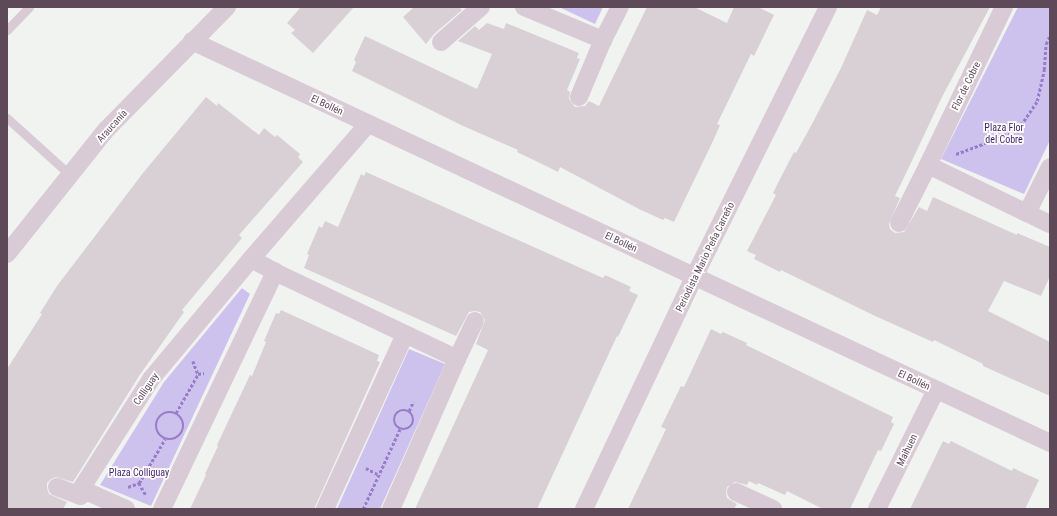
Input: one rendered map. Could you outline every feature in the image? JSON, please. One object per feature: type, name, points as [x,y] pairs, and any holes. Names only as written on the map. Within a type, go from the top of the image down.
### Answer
[{"type":"street","name":"Araucanía","points":[[7,254],[106,130],[227,7]]},
{"type":"street","points":[[441,42],[482,7]]},
{"type":"street","points":[[524,7],[603,40]]},
{"type":"street","points":[[579,97],[603,40],[620,7]]},
{"type":"street","name":"Periodista Mario Peña Carreño","points":[[584,509],[694,277],[828,7]]},
{"type":"street","name":"Flor de Cobre","points":[[899,223],[1004,7]]},
{"type":"street","name":"El Bollén","points":[[192,41],[1050,443]]},
{"type":"street","name":"Colliguay","points":[[86,492],[81,489],[151,379],[251,259],[368,124]]},
{"type":"street","points":[[929,162],[1050,224]]},
{"type":"street","points":[[1027,213],[1050,166]]},
{"type":"street","points":[[251,259],[275,272],[457,359]]},
{"type":"street","points":[[162,509],[275,272]]},
{"type":"street","points":[[391,509],[475,321]]},
{"type":"street","points":[[325,509],[405,334]]},
{"type":"street","name":"Maihuen","points":[[877,509],[936,390]]},
{"type":"street","points":[[57,488],[80,496],[86,492],[126,509]]},
{"type":"street","points":[[736,492],[767,508]]},
{"type":"lane","points":[[7,30],[29,7]]},
{"type":"lane","points":[[7,118],[70,175]]},
{"type":"path","points":[[929,162],[999,138],[1021,125],[1037,102],[1044,70],[1046,44],[1050,35]]},
{"type":"path","points":[[176,413],[198,374]]},
{"type":"path","points":[[400,411],[409,411],[414,416],[414,423],[410,428],[400,429],[395,421],[396,415],[400,411]]},
{"type":"path","points":[[163,413],[176,413],[182,420],[183,424],[181,433],[174,439],[165,438],[158,433],[157,420],[163,413]]},
{"type":"path","points":[[363,509],[400,429]]},
{"type":"path","points":[[139,483],[165,438]]},
{"type":"path","points":[[347,460],[402,484]]},
{"type":"green space","points":[[559,7],[603,7],[595,24]]},
{"type":"green space","name":"Plaza Flor del Cobre","points":[[1018,7],[1050,7],[1050,140],[1024,194],[941,159]]},
{"type":"green space","name":"Plaza Colliguay","points":[[242,288],[250,294],[151,506],[100,485],[164,382]]},
{"type":"green space","points":[[409,349],[445,364],[380,509],[337,509]]},
{"type":"building","points":[[301,7],[354,7],[313,53],[291,33],[295,30],[287,23]]},
{"type":"building","points":[[414,7],[459,7],[462,10],[434,34],[426,44],[403,17]]},
{"type":"building","points":[[647,7],[694,7],[727,23],[734,7],[758,7],[774,15],[754,56],[751,54],[717,124],[720,125],[713,141],[674,222],[665,218],[663,220],[639,209],[560,167],[558,172],[517,152],[518,150],[461,125],[352,71],[356,62],[354,60],[365,36],[477,89],[492,54],[458,41],[475,26],[479,30],[487,23],[504,29],[506,23],[579,53],[577,58],[580,59],[567,90],[570,92],[569,99],[575,107],[585,106],[589,101],[599,106]]},
{"type":"building","points":[[881,7],[990,7],[942,97],[895,196],[900,198],[889,224],[890,229],[895,233],[904,232],[919,207],[927,211],[933,197],[1017,235],[1017,233],[1050,247],[1050,276],[1041,296],[1004,281],[988,311],[1050,342],[1050,396],[983,366],[983,364],[934,340],[933,342],[873,315],[781,270],[780,272],[754,259],[756,255],[747,251],[776,195],[773,193],[781,177],[794,152],[796,153],[812,124],[841,68],[867,10],[877,15]]},
{"type":"building","points":[[206,97],[217,106],[218,103],[259,135],[264,128],[275,137],[277,135],[300,154],[298,157],[303,162],[239,235],[242,238],[182,310],[184,312],[139,376],[73,482],[56,477],[47,483],[49,494],[67,502],[63,509],[7,509],[7,369],[42,314],[40,313],[57,286],[143,173]]},
{"type":"building","points":[[366,172],[603,278],[605,275],[631,287],[629,291],[638,295],[618,337],[617,336],[537,509],[415,509],[488,350],[476,344],[485,320],[480,312],[469,312],[456,336],[304,268],[309,255],[307,254],[319,226],[322,228],[325,221],[338,227],[361,174],[364,176]]},
{"type":"building","points":[[281,310],[379,355],[377,361],[380,362],[314,509],[190,509],[206,475],[205,474],[218,446],[217,445],[250,375],[252,376],[266,342],[264,341],[276,313],[279,314]]},
{"type":"building","points":[[711,329],[721,334],[723,332],[747,343],[746,345],[893,417],[891,422],[894,424],[881,451],[878,450],[850,509],[823,509],[787,491],[785,495],[758,483],[757,485],[749,481],[747,485],[735,482],[727,487],[727,498],[737,504],[734,509],[628,509],[666,429],[661,427],[681,386],[684,387]]},
{"type":"building","points":[[943,441],[949,444],[951,441],[1012,471],[1013,468],[1039,480],[1025,509],[910,509]]}]
